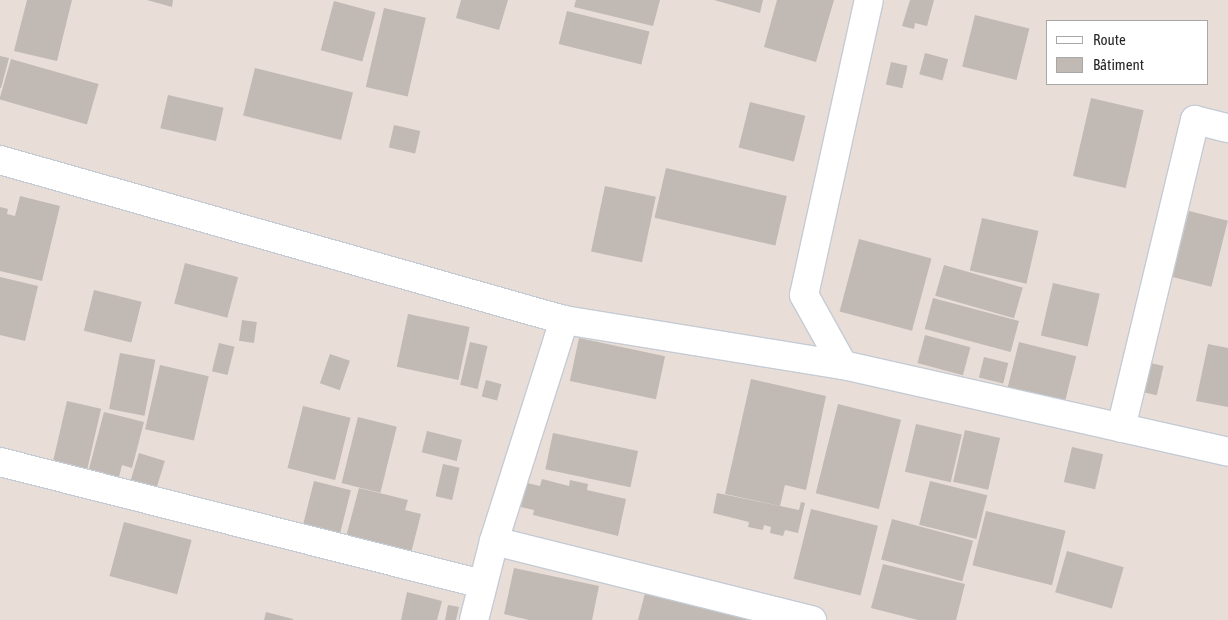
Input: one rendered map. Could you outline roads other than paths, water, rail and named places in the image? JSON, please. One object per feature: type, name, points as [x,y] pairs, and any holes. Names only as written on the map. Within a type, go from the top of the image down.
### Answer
[{"type":"street","points":[[843,365],[804,295],[869,0]]},
{"type":"street","points":[[1120,428],[1195,120],[1228,128]]},
{"type":"street","points":[[0,160],[564,320],[843,365],[1228,452]]},
{"type":"street","points":[[474,620],[494,541],[564,320]]},
{"type":"street","points":[[0,462],[483,584]]},
{"type":"street","points":[[494,541],[812,620]]}]
